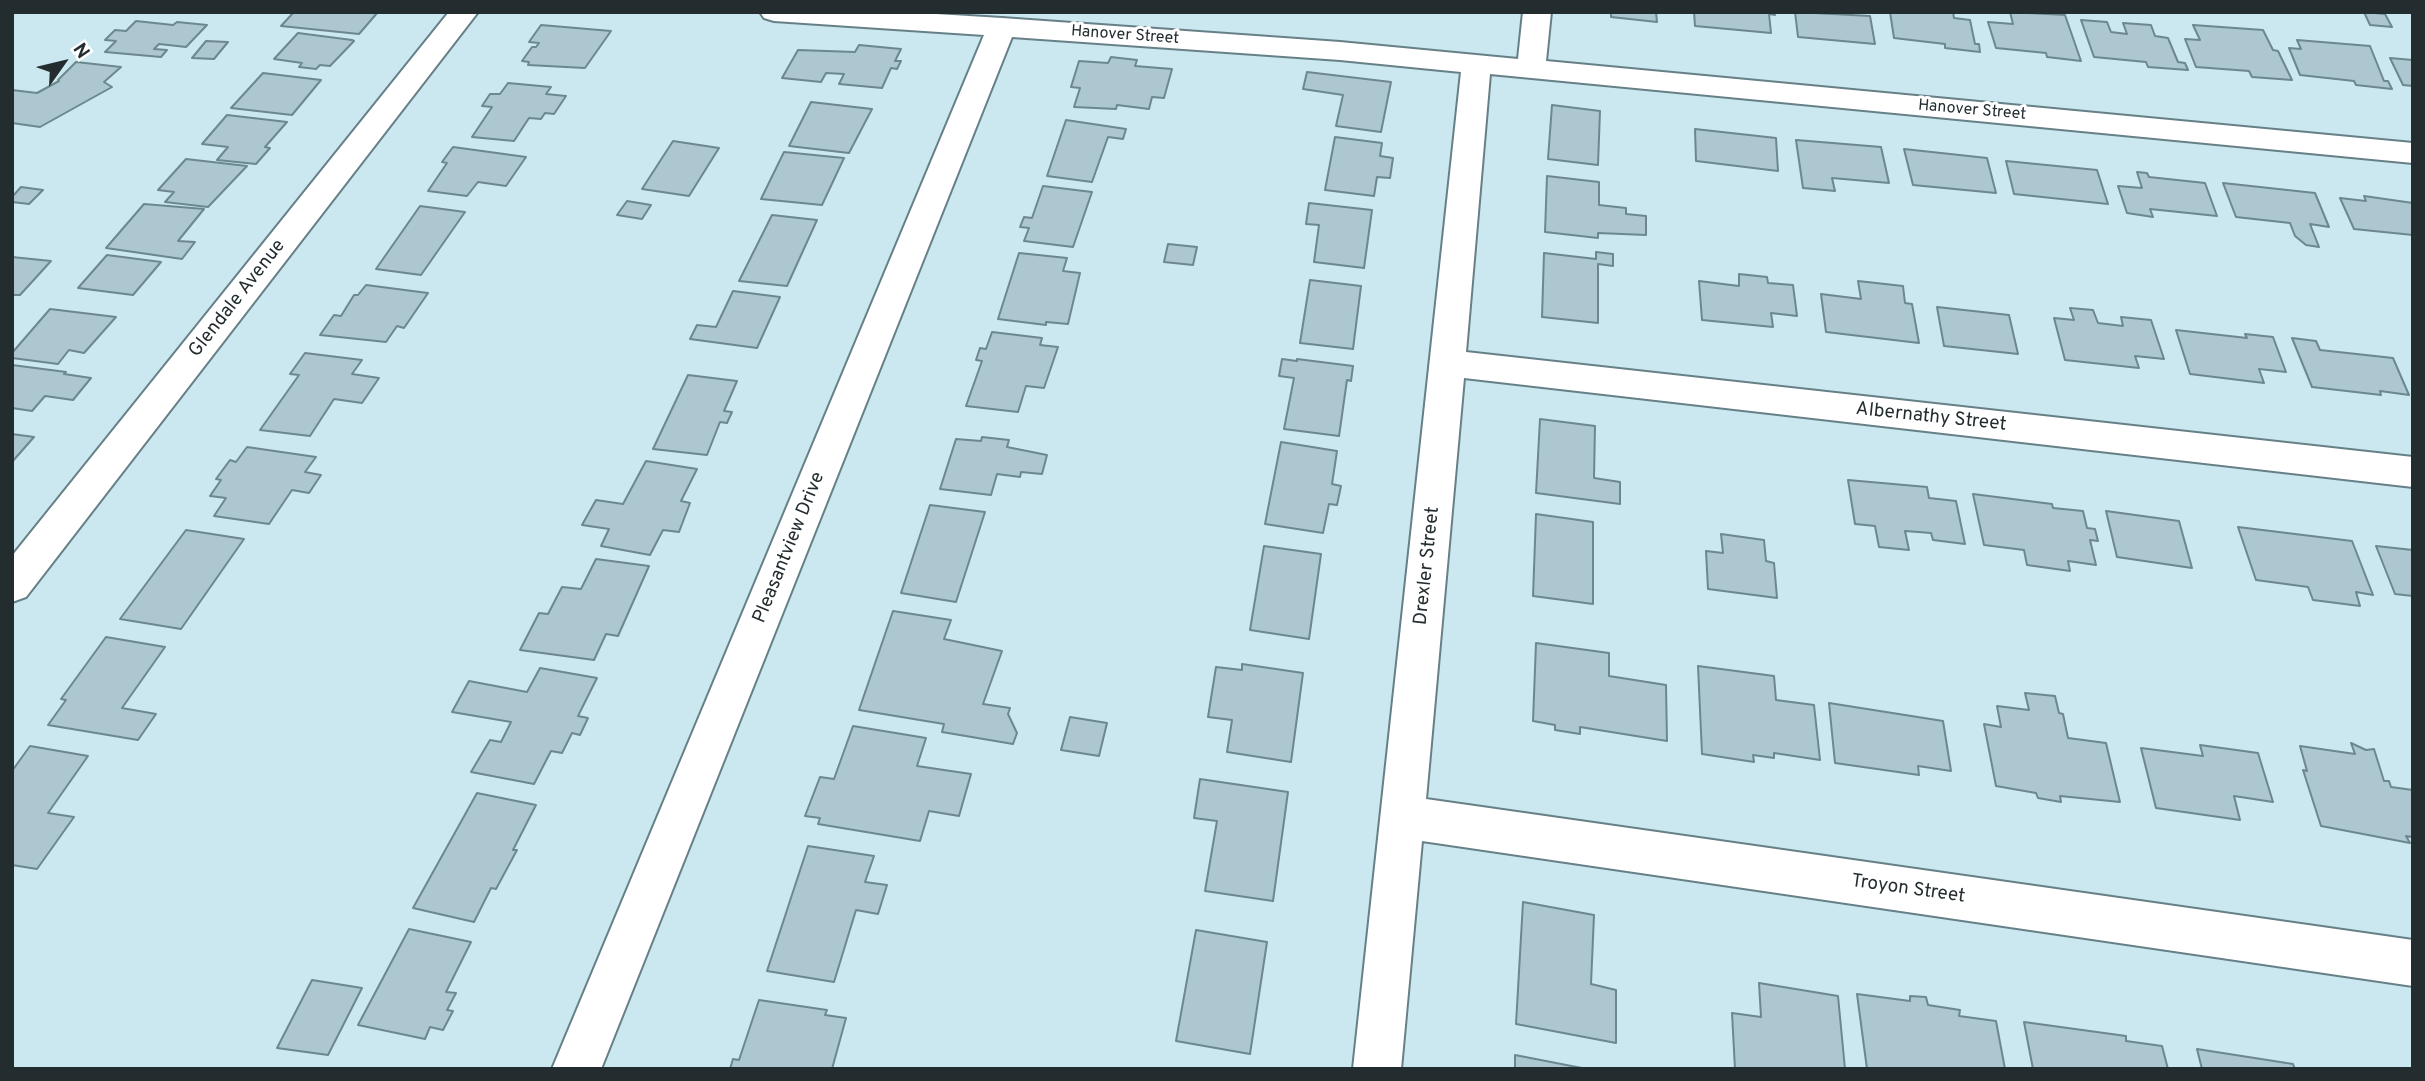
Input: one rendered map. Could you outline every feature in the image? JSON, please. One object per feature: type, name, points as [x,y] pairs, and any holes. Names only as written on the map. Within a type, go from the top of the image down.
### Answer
[{"type":"street","name":"Glendale Avenue","points":[[12,586],[464,12]]},
{"type":"street","name":"Hanover Street","points":[[774,12],[1476,64],[2413,153]]},
{"type":"street","points":[[1531,69],[1536,12]]},
{"type":"street","name":"Pleasantview Drive","points":[[576,1069],[1002,27]]},
{"type":"street","name":"Drexler Street","points":[[1377,1069],[1476,64]]},
{"type":"street","name":"Albernathy Street","points":[[1448,363],[2413,472]]},
{"type":"street","name":"Troyon Street","points":[[1403,817],[2413,964]]},
{"type":"building","points":[[294,12],[378,12],[359,34],[281,26]]},
{"type":"building","points":[[1611,12],[1656,12],[1657,22],[1611,17]]},
{"type":"building","points":[[1694,12],[1774,12],[1775,15],[1769,14],[1771,33],[1695,26]]},
{"type":"building","points":[[1795,12],[1870,16],[1875,44],[1798,37]]},
{"type":"building","points":[[1890,12],[1953,12],[1954,18],[1970,20],[1975,44],[1979,44],[1980,52],[1945,48],[1945,44],[1894,38]]},
{"type":"building","points":[[2010,12],[2065,15],[2081,61],[2047,57],[2046,53],[1996,48],[1988,22],[2013,24]]},
{"type":"building","points":[[2364,12],[2385,14],[2392,27],[2370,25]]},
{"type":"building","points":[[2081,20],[2107,22],[2111,32],[2127,34],[2123,23],[2151,25],[2155,36],[2168,38],[2178,62],[2185,63],[2188,70],[2148,67],[2146,62],[2094,57]]},
{"type":"building","points":[[136,21],[207,25],[186,47],[159,44],[154,49],[167,50],[161,57],[105,52],[116,41],[105,40],[115,30],[126,31]]},
{"type":"building","points":[[541,25],[611,31],[585,68],[528,65],[529,62],[522,61],[532,47],[539,43],[529,42]]},
{"type":"building","points":[[2193,25],[2263,30],[2273,50],[2278,51],[2292,80],[2252,77],[2249,71],[2196,67],[2185,39],[2200,40]]},
{"type":"building","points":[[298,33],[354,41],[330,66],[320,65],[316,69],[299,67],[302,63],[274,59]]},
{"type":"building","points":[[2297,40],[2370,46],[2384,81],[2388,81],[2392,89],[2356,85],[2354,81],[2300,75],[2289,48],[2301,49]]},
{"type":"building","points":[[206,41],[228,42],[214,59],[192,58]]},
{"type":"building","points":[[859,45],[901,49],[895,61],[901,61],[897,69],[891,68],[882,88],[839,84],[844,74],[826,73],[821,82],[782,78],[798,50],[855,52]]},
{"type":"building","points":[[1111,57],[1137,60],[1135,66],[1172,69],[1164,98],[1152,97],[1149,109],[1117,105],[1116,109],[1074,107],[1080,88],[1071,87],[1079,61],[1108,63]]},
{"type":"building","points":[[2390,58],[2413,60],[2413,86],[2403,85]]},
{"type":"building","points":[[76,62],[121,67],[104,82],[112,87],[40,127],[12,123],[12,90],[37,93],[59,81]]},
{"type":"building","points":[[1307,72],[1391,82],[1381,132],[1336,126],[1343,95],[1303,89]]},
{"type":"building","points":[[263,73],[321,80],[292,115],[231,108]]},
{"type":"building","points":[[508,83],[551,87],[546,94],[566,96],[554,114],[545,113],[541,119],[529,118],[514,141],[472,137],[492,107],[482,106],[490,94],[500,94]]},
{"type":"building","points":[[811,102],[872,109],[849,153],[789,146]]},
{"type":"building","points":[[1552,105],[1600,111],[1598,165],[1548,159]]},
{"type":"building","points":[[227,115],[287,122],[265,147],[270,148],[256,164],[217,160],[228,147],[202,144]]},
{"type":"building","points":[[1066,120],[1126,129],[1123,139],[1108,137],[1092,182],[1047,176]]},
{"type":"building","points":[[1695,129],[1776,138],[1778,171],[1696,161]]},
{"type":"building","points":[[1335,137],[1382,143],[1380,156],[1393,158],[1390,178],[1377,177],[1374,196],[1325,190]]},
{"type":"building","points":[[1796,140],[1881,147],[1889,183],[1832,178],[1835,191],[1803,188]]},
{"type":"building","points":[[673,141],[719,148],[689,196],[642,189]]},
{"type":"building","points":[[453,147],[526,157],[506,186],[478,182],[467,196],[428,191],[447,163],[442,162]]},
{"type":"building","points":[[1904,149],[1987,158],[1996,193],[1913,185]]},
{"type":"building","points":[[784,152],[844,158],[822,205],[761,199]]},
{"type":"building","points":[[186,159],[247,166],[208,207],[165,202],[174,192],[158,190]]},
{"type":"building","points":[[2006,161],[2097,170],[2108,204],[2014,194]]},
{"type":"building","points":[[2137,172],[2147,173],[2149,177],[2205,183],[2217,216],[2150,209],[2153,217],[2127,213],[2118,186],[2142,188]]},
{"type":"building","points":[[1547,176],[1599,182],[1599,205],[1626,208],[1626,214],[1646,216],[1646,235],[1598,233],[1598,238],[1545,232]]},
{"type":"building","points":[[2223,183],[2315,193],[2329,227],[2310,224],[2319,247],[2306,245],[2295,236],[2290,223],[2236,217]]},
{"type":"building","points":[[1043,186],[1092,192],[1073,247],[1024,241],[1029,228],[1020,227],[1024,217],[1032,218]]},
{"type":"building","points":[[21,187],[43,190],[29,204],[12,202],[12,197]]},
{"type":"building","points":[[2364,196],[2413,203],[2413,235],[2354,229],[2340,198],[2366,201]]},
{"type":"building","points":[[627,201],[651,205],[642,219],[617,215]]},
{"type":"building","points":[[1309,203],[1372,210],[1364,268],[1314,262],[1319,225],[1306,224]]},
{"type":"building","points":[[144,204],[204,209],[178,241],[195,242],[182,259],[106,248]]},
{"type":"building","points":[[420,206],[465,212],[421,275],[376,269]]},
{"type":"building","points":[[772,215],[817,220],[787,286],[739,281]]},
{"type":"building","points":[[1168,244],[1197,247],[1193,265],[1164,262]]},
{"type":"building","points":[[1596,252],[1613,254],[1613,266],[1598,264],[1598,323],[1542,317],[1544,253],[1596,259]]},
{"type":"building","points":[[1019,253],[1067,258],[1063,271],[1080,273],[1068,324],[1046,322],[1046,325],[998,319]]},
{"type":"building","points":[[107,255],[161,262],[133,295],[78,288]]},
{"type":"building","points":[[12,257],[51,261],[20,295],[12,295]]},
{"type":"building","points":[[1739,274],[1767,277],[1768,283],[1793,285],[1797,316],[1771,313],[1773,327],[1702,320],[1699,281],[1739,286]]},
{"type":"building","points":[[1310,280],[1361,286],[1353,349],[1300,343]]},
{"type":"building","points":[[1858,281],[1903,286],[1905,303],[1912,304],[1919,343],[1826,332],[1821,294],[1861,299]]},
{"type":"building","points":[[366,285],[428,293],[404,328],[397,326],[386,342],[320,335],[334,315],[341,316],[354,295],[358,295]]},
{"type":"building","points":[[733,291],[780,297],[757,348],[690,339],[697,325],[716,327]]},
{"type":"building","points":[[1937,307],[2009,315],[2018,354],[1944,346]]},
{"type":"building","points":[[2070,308],[2093,310],[2098,323],[2123,326],[2121,317],[2151,320],[2164,359],[2135,356],[2139,368],[2065,360],[2054,318],[2074,320]]},
{"type":"building","points":[[50,309],[116,317],[84,353],[69,350],[58,364],[12,358],[12,353]]},
{"type":"building","points":[[2176,330],[2247,338],[2245,334],[2273,337],[2286,372],[2259,369],[2264,383],[2190,374]]},
{"type":"building","points":[[992,332],[1042,338],[1040,345],[1058,347],[1044,388],[1026,386],[1018,412],[966,406],[982,361],[976,360],[980,348],[986,349]]},
{"type":"building","points":[[2292,338],[2316,341],[2320,350],[2393,358],[2409,395],[2380,391],[2381,395],[2312,387]]},
{"type":"building","points":[[305,353],[362,360],[352,374],[379,378],[362,403],[334,399],[310,436],[260,430],[299,375],[290,374]]},
{"type":"building","points":[[1282,359],[1353,366],[1351,381],[1347,380],[1339,436],[1284,429],[1294,378],[1279,376]]},
{"type":"building","points":[[12,365],[91,378],[73,400],[45,396],[32,411],[12,408]]},
{"type":"building","points":[[688,375],[737,381],[724,411],[732,412],[727,423],[720,422],[707,455],[653,449]]},
{"type":"building","points":[[1540,419],[1595,426],[1594,478],[1620,482],[1620,504],[1536,493]]},
{"type":"building","points":[[12,434],[34,437],[12,462]]},
{"type":"building","points":[[982,437],[1009,440],[1007,447],[1047,455],[1042,474],[1021,472],[1020,477],[997,474],[991,495],[940,489],[956,439],[981,441]]},
{"type":"building","points":[[1281,442],[1337,451],[1332,484],[1341,486],[1337,505],[1329,504],[1323,533],[1265,524]]},
{"type":"building","points":[[247,447],[316,457],[305,472],[321,475],[309,493],[292,490],[269,524],[214,516],[226,498],[210,496],[221,480],[216,479],[230,460],[236,462]]},
{"type":"building","points":[[646,461],[697,469],[681,501],[690,503],[679,532],[663,530],[650,555],[601,546],[609,529],[582,525],[596,500],[623,504]]},
{"type":"building","points":[[1848,480],[1927,487],[1929,498],[1956,501],[1965,544],[1933,540],[1931,533],[1905,531],[1909,550],[1879,547],[1875,526],[1855,524]]},
{"type":"building","points":[[1973,494],[2052,504],[2053,508],[2083,511],[2087,528],[2095,529],[2098,541],[2090,540],[2096,565],[2068,561],[2070,571],[2027,565],[2024,550],[1984,545]]},
{"type":"building","points":[[930,505],[985,512],[956,602],[901,593]]},
{"type":"building","points":[[2106,511],[2179,521],[2192,568],[2117,557]]},
{"type":"building","points":[[1536,514],[1593,522],[1593,604],[1533,596]]},
{"type":"building","points":[[2238,527],[2352,541],[2373,595],[2356,592],[2360,606],[2313,600],[2308,587],[2256,580]]},
{"type":"building","points":[[186,530],[244,539],[181,629],[120,619]]},
{"type":"building","points":[[1721,534],[1764,540],[1766,561],[1774,563],[1777,598],[1708,589],[1706,551],[1723,553]]},
{"type":"building","points":[[1264,546],[1321,554],[1309,639],[1250,630]]},
{"type":"building","points":[[2376,546],[2413,550],[2413,596],[2395,594]]},
{"type":"building","points":[[596,559],[649,566],[618,636],[606,634],[594,660],[520,650],[539,613],[548,614],[562,587],[581,589]]},
{"type":"building","points":[[893,611],[951,620],[944,639],[1002,651],[983,704],[1010,708],[1008,714],[1017,733],[1013,744],[942,732],[944,724],[859,710]]},
{"type":"building","points":[[106,637],[165,647],[122,708],[156,714],[138,740],[48,725],[66,700],[61,699]]},
{"type":"building","points":[[1536,643],[1609,653],[1609,676],[1666,685],[1667,741],[1580,727],[1580,734],[1555,730],[1555,725],[1533,721]]},
{"type":"building","points":[[1242,664],[1303,673],[1291,762],[1227,752],[1232,720],[1208,717],[1216,667],[1242,670]]},
{"type":"building","points":[[1698,666],[1774,676],[1776,700],[1814,705],[1820,760],[1774,753],[1774,758],[1753,755],[1754,762],[1702,754]]},
{"type":"building","points":[[540,668],[597,678],[578,716],[588,718],[580,735],[572,733],[562,753],[551,751],[534,784],[471,772],[490,740],[501,742],[511,722],[452,712],[469,681],[527,692]]},
{"type":"building","points":[[2025,693],[2055,696],[2059,713],[2063,714],[2068,738],[2106,743],[2120,802],[2060,796],[2061,802],[2038,798],[2036,793],[1996,786],[1984,724],[2001,727],[1997,706],[2029,710]]},
{"type":"building","points":[[1829,703],[1943,721],[1951,771],[1918,766],[1919,775],[1835,763]]},
{"type":"building","points":[[1070,717],[1107,723],[1099,756],[1061,750]]},
{"type":"building","points":[[853,726],[926,738],[917,766],[971,774],[959,816],[929,811],[920,841],[818,824],[820,818],[805,816],[820,777],[834,779]]},
{"type":"building","points":[[2351,743],[2366,750],[2374,749],[2384,781],[2389,781],[2391,787],[2413,790],[2413,837],[2406,836],[2410,843],[2321,826],[2303,770],[2307,771],[2300,746],[2355,754]]},
{"type":"building","points":[[2200,745],[2258,753],[2273,802],[2234,796],[2240,820],[2156,808],[2141,748],[2203,756]]},
{"type":"building","points":[[30,746],[88,756],[48,813],[74,817],[37,869],[12,865],[12,771]]},
{"type":"building","points":[[1200,779],[1288,792],[1273,901],[1205,891],[1217,821],[1194,818]]},
{"type":"building","points":[[477,793],[536,805],[513,850],[517,850],[496,889],[491,888],[474,922],[413,908]]},
{"type":"building","points":[[808,846],[874,856],[865,882],[887,885],[878,914],[856,910],[834,982],[767,971]]},
{"type":"building","points":[[1523,902],[1594,915],[1591,984],[1616,990],[1616,1043],[1516,1024]]},
{"type":"building","points":[[409,929],[471,942],[446,992],[456,993],[447,1010],[453,1011],[443,1030],[430,1027],[425,1039],[358,1025]]},
{"type":"building","points":[[1196,930],[1267,942],[1250,1054],[1176,1041]]},
{"type":"building","points":[[312,980],[362,988],[328,1055],[277,1048]]},
{"type":"building","points":[[1759,983],[1838,996],[1845,1069],[1735,1069],[1732,1013],[1761,1017]]},
{"type":"building","points":[[1857,994],[1910,1001],[1910,996],[1926,997],[1928,1005],[1960,1010],[1959,1016],[1996,1021],[2005,1069],[1867,1069]]},
{"type":"building","points":[[759,1000],[827,1010],[825,1015],[846,1018],[832,1069],[730,1069],[733,1059],[739,1060]]},
{"type":"building","points":[[2024,1022],[2126,1036],[2126,1041],[2162,1046],[2168,1069],[2033,1069]]},
{"type":"building","points":[[2197,1049],[2293,1064],[2295,1069],[2202,1069]]},
{"type":"building","points":[[1515,1055],[1587,1069],[1515,1069]]}]
